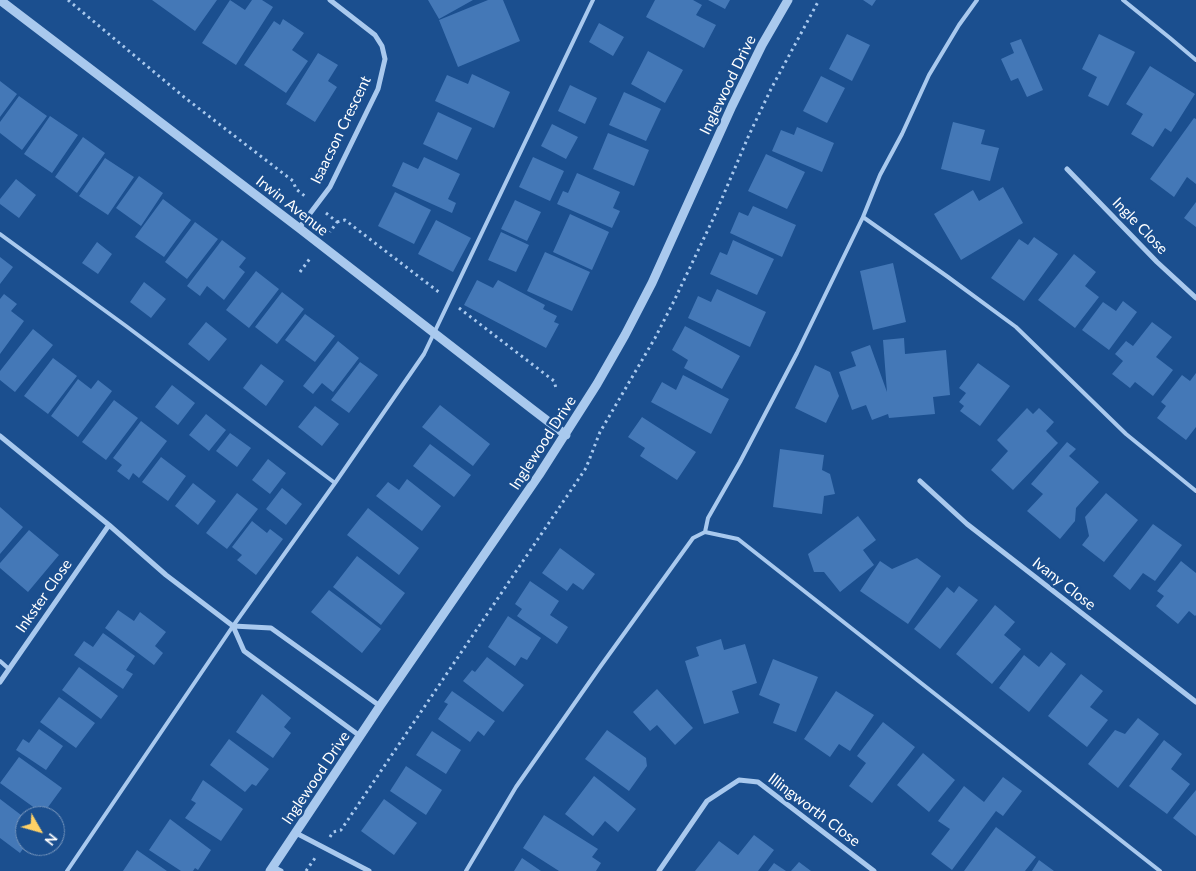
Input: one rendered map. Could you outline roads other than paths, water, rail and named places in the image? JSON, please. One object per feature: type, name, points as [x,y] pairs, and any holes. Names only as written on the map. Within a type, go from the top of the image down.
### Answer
[{"type":"street","name":"Irwin Avenue","points":[[0,0],[566,435]]},
{"type":"street","name":"Isaacson Crescent","points":[[299,228],[330,187],[378,89],[385,59],[382,46],[375,34],[330,0]]},
{"type":"street","name":"Inglewood Drive","points":[[275,870],[296,833],[380,706],[540,475],[625,335],[675,235],[732,106],[762,45],[788,0]]},
{"type":"street","name":"Ingle Close","points":[[1067,170],[1157,262],[1196,298]]},
{"type":"street","points":[[0,436],[109,525],[166,575],[234,626],[244,651],[360,736]]},
{"type":"street","name":"Ivany Close","points":[[920,481],[967,524],[1196,702]]},
{"type":"street","name":"Inkster Close","points":[[0,682],[109,525]]},
{"type":"street","points":[[234,626],[271,628],[380,706]]},
{"type":"street","name":"Illingworth Close","points":[[659,871],[707,801],[739,780],[758,782],[874,871]]},
{"type":"street","points":[[296,833],[369,871]]},
{"type":"lane","points":[[67,871],[234,626],[424,354],[592,2],[587,0]]},
{"type":"lane","points":[[705,532],[708,518],[740,462],[797,353],[929,75],[958,25],[977,0]]},
{"type":"lane","points":[[1123,0],[1196,60]]},
{"type":"lane","points":[[863,217],[1016,327],[1126,434],[1196,491]]},
{"type":"lane","points":[[0,234],[335,483]]},
{"type":"lane","points":[[466,871],[516,787],[594,674],[693,538],[705,532],[738,539],[1160,871]]},
{"type":"lane","points":[[0,661],[9,669]]}]
